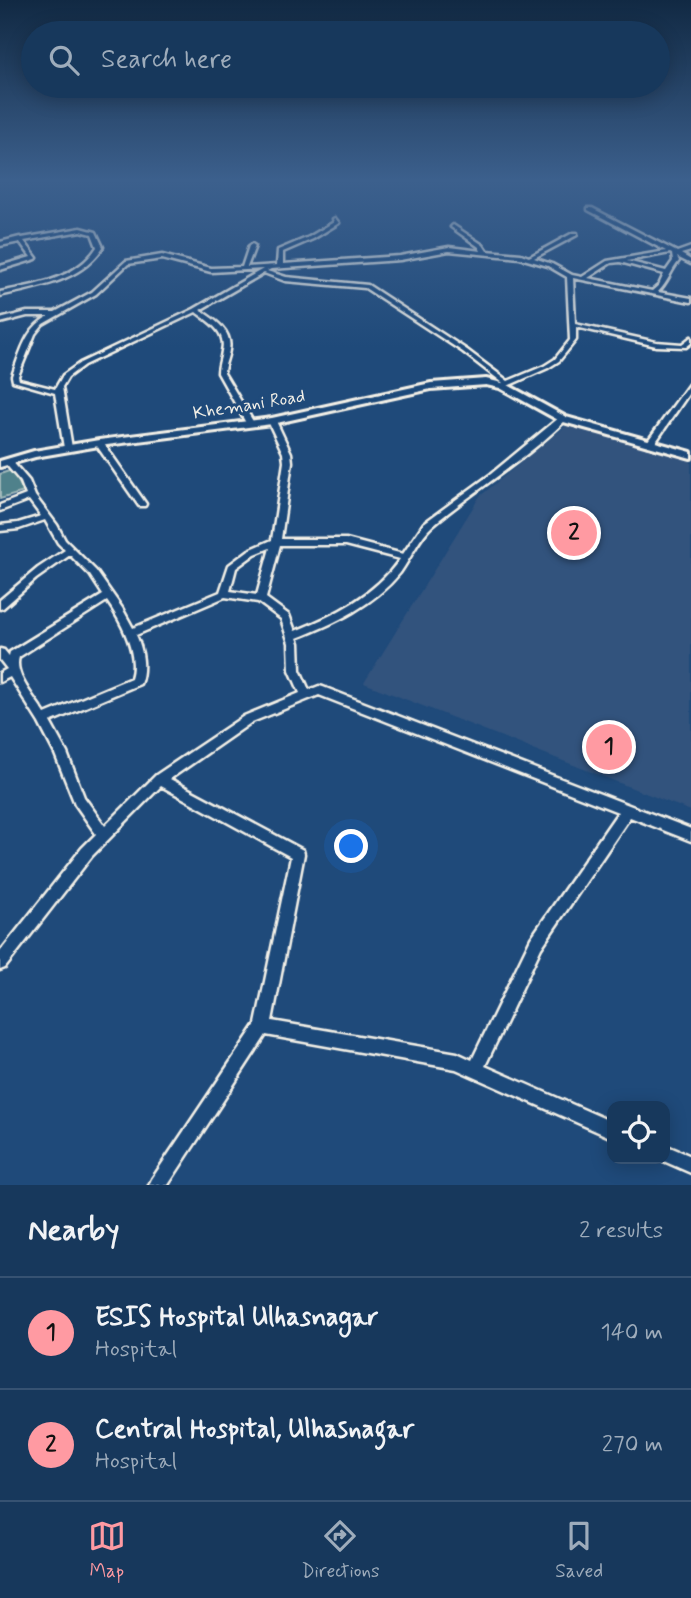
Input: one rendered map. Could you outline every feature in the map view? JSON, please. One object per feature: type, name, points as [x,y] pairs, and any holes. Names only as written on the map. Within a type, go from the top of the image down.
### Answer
[{"type":"street","points":[[0,244],[38,236]]},
{"type":"street","points":[[0,294],[70,275],[97,254],[100,247],[95,236]]},
{"type":"street","points":[[280,267],[280,251],[314,236]]},
{"type":"street","points":[[467,236],[484,251]]},
{"type":"street","points":[[529,259],[571,236]]},
{"type":"street","points":[[641,236],[689,260]]},
{"type":"street","points":[[0,268],[34,258],[20,239]]},
{"type":"street","points":[[244,268],[252,246]]},
{"type":"street","points":[[59,392],[16,381],[15,376],[32,333],[56,314],[94,293],[126,264],[141,259],[162,257],[211,270],[400,258],[449,249],[484,251],[529,259],[570,276],[691,300]]},
{"type":"street","points":[[583,279],[616,260],[691,249]]},
{"type":"street","points":[[653,293],[660,289],[676,261],[672,253]]},
{"type":"street","points":[[616,260],[668,274]]},
{"type":"street","points":[[68,448],[58,387],[65,376],[82,364],[196,310],[270,267]]},
{"type":"street","points":[[263,271],[285,279],[366,286],[465,351],[505,385],[563,419],[690,453]]},
{"type":"street","points":[[505,385],[546,368],[557,360],[573,341],[570,276]]},
{"type":"street","points":[[196,310],[213,321],[226,337],[228,345],[220,368],[250,423]]},
{"type":"street","points":[[0,321],[27,314],[56,314]]},
{"type":"street","points":[[573,325],[660,345],[684,345],[691,339]]},
{"type":"street","name":"Khemani Road","points":[[4,463],[99,443],[272,421],[431,386],[486,382],[505,385]]},
{"type":"street","points":[[650,444],[691,385]]},
{"type":"street","points":[[292,636],[330,621],[370,597],[396,571],[427,526],[563,419]]},
{"type":"street","points":[[261,599],[276,542],[288,462],[288,453],[272,421]]},
{"type":"street","points":[[99,443],[142,504]]},
{"type":"street","points":[[4,463],[25,481],[31,496],[69,552],[93,573],[119,610],[131,633],[139,671],[136,681],[43,720]]},
{"type":"street","points":[[0,508],[31,496]]},
{"type":"street","points":[[0,528],[19,526],[46,517]]},
{"type":"street","points":[[224,594],[232,567],[252,552],[276,542],[346,542],[404,556]]},
{"type":"street","points":[[0,606],[41,569],[69,552]]},
{"type":"street","points":[[131,633],[224,594],[261,599],[285,617],[292,636],[295,670],[306,695]]},
{"type":"street","points":[[0,678],[12,668],[14,655],[108,596]]},
{"type":"street","points":[[0,653],[12,668],[61,753],[79,800],[104,835]]},
{"type":"street","points":[[0,963],[87,852],[160,779],[248,719],[319,690],[691,835]]},
{"type":"street","points":[[158,1185],[263,1027],[298,854],[160,779]]},
{"type":"street","points":[[475,1070],[536,943],[627,810]]},
{"type":"street","points":[[263,1027],[457,1061],[607,1128]]},
{"type":"street","points":[[670,1155],[691,1165]]},
{"type":"shaded area","points":[[568,424],[691,461],[691,811],[364,683],[480,496]]},
{"type":"green space","points":[[12,470],[24,492],[0,499],[0,474]]},
{"type":"place","name":"Central Hospital, Ulhasnagar","points":[[574,533]]},
{"type":"place","name":"ESIS Hospital Ulhasnagar","points":[[609,747]]}]
